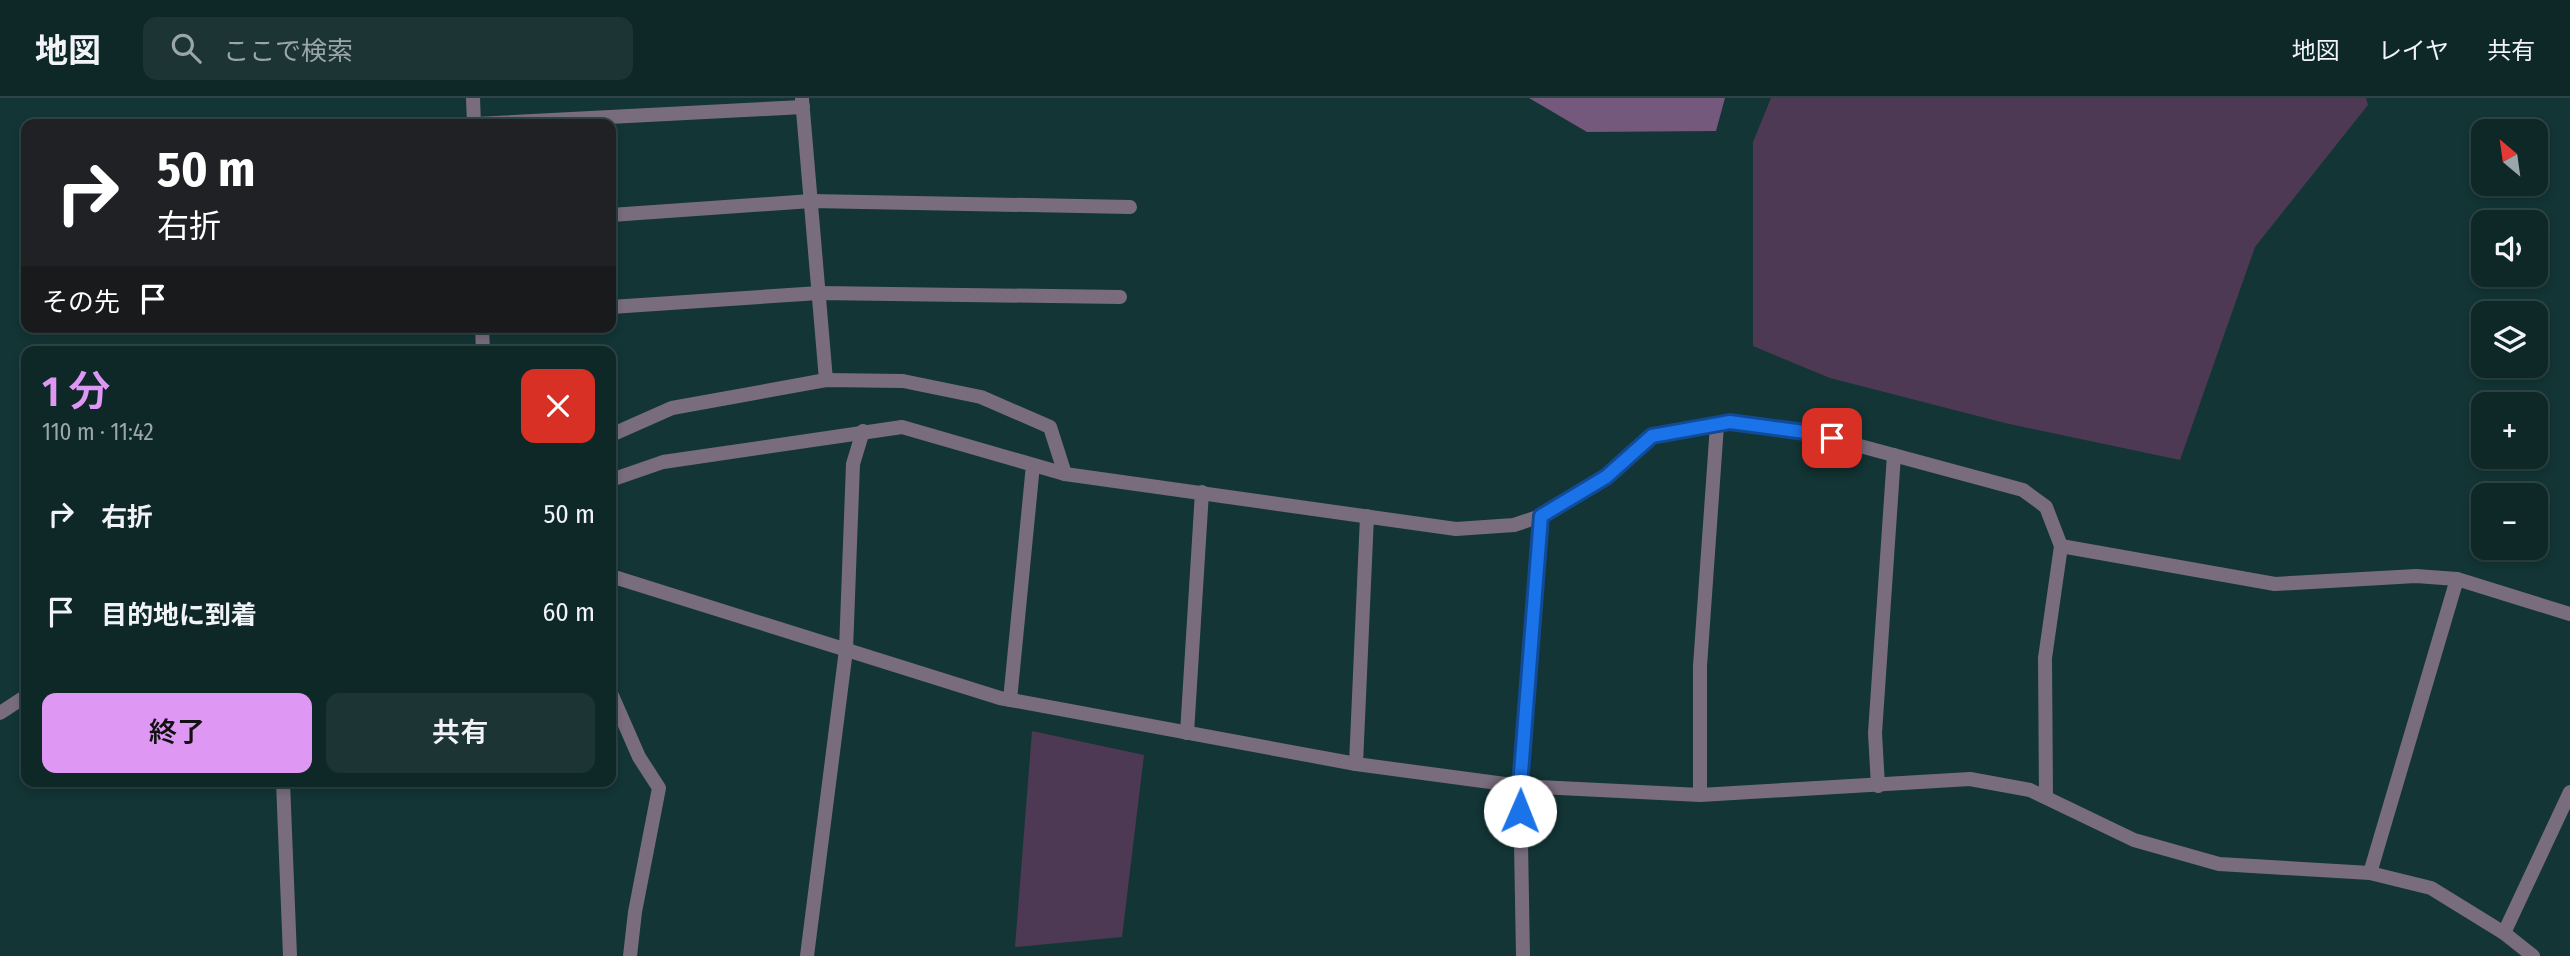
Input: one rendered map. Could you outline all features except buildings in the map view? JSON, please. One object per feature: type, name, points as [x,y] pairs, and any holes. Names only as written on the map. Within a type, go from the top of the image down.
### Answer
[{"type":"street","points":[[473,98],[474,119]]},
{"type":"street","points":[[549,119],[803,102],[826,380]]},
{"type":"street","points":[[616,215],[811,201],[1130,207]]},
{"type":"street","points":[[616,307],[819,293],[1120,297]]},
{"type":"street","points":[[616,433],[671,408],[826,380],[904,381],[981,397],[1050,427],[1065,474]]},
{"type":"street","points":[[616,478],[663,461],[902,426],[1065,474],[1456,529],[1514,524],[1541,516],[1606,477],[1652,436],[1730,422],[1812,433],[2023,490],[2046,507],[2061,546],[2045,659],[2046,797]]},
{"type":"street","points":[[1700,795],[1700,666],[1717,425]]},
{"type":"street","points":[[807,956],[846,650],[853,464],[863,431]]},
{"type":"street","points":[[1878,786],[1875,733],[1894,455]]},
{"type":"street","points":[[1010,700],[1033,465]]},
{"type":"street","points":[[1187,733],[1202,492]]},
{"type":"street","points":[[1356,764],[1367,516]]},
{"type":"street","points":[[1523,956],[1520,786],[1541,516]]},
{"type":"street","points":[[2061,546],[2275,584],[2416,576],[2457,579],[2570,614]]},
{"type":"street","points":[[616,578],[1010,700],[1356,764],[1520,786],[1700,795],[1970,779],[2030,790],[2134,839],[2219,864],[2370,873],[2431,888],[2504,933],[2533,956]]},
{"type":"street","points":[[2370,873],[2457,579]]},
{"type":"street","points":[[0,713],[21,699]]},
{"type":"street","points":[[616,705],[639,757],[659,788],[629,956]]},
{"type":"street","points":[[283,787],[290,956]]},
{"type":"street","points":[[2504,933],[2570,792]]},
{"type":"shaded area","points":[[1529,98],[1725,98],[1716,131],[1587,132]]},
{"type":"shaded area","points":[[1771,98],[2366,98],[2368,105],[2255,247],[2180,460],[2005,423],[1830,378],[1753,346],[1753,142]]},
{"type":"shaded area","points":[[1032,731],[1144,755],[1122,937],[1015,947]]},
{"type":"route","points":[[1520,811],[1541,516],[1606,477],[1652,436],[1730,422],[1832,438]]}]
